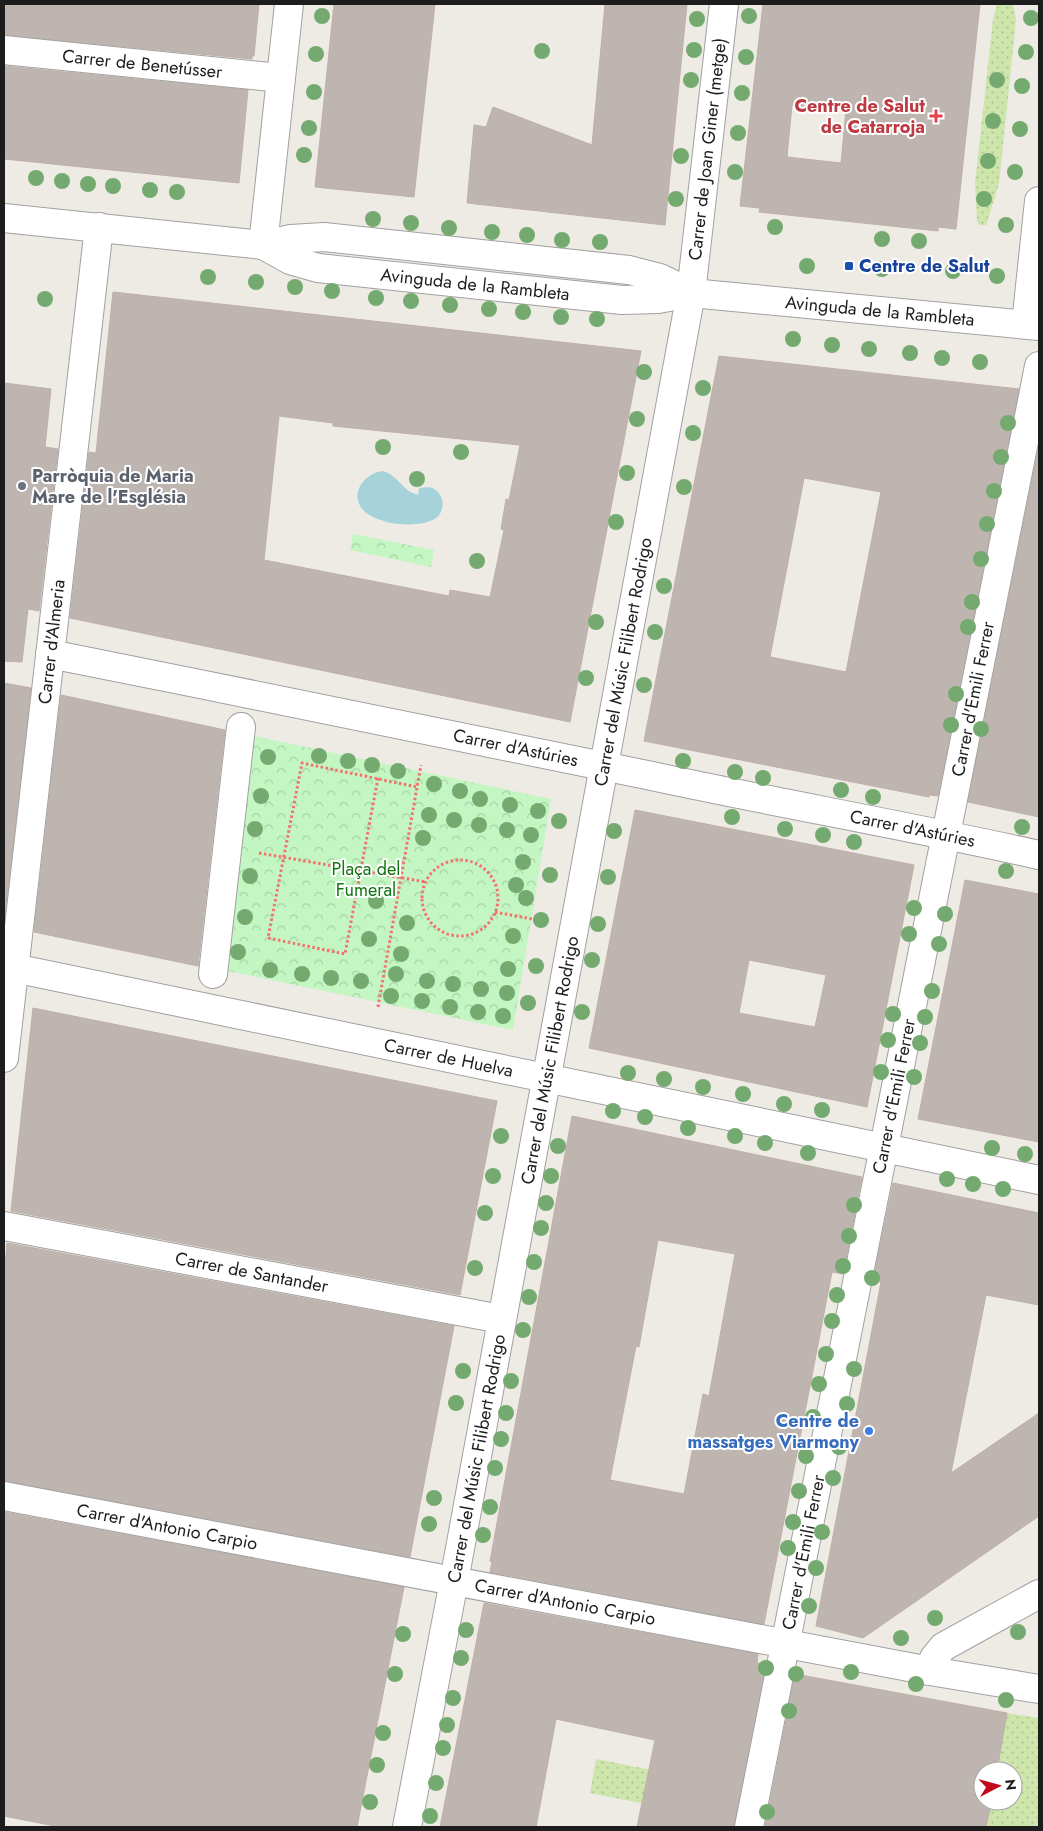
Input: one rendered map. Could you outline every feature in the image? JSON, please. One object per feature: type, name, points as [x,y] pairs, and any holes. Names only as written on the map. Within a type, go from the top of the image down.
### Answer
[{"type":"street","points":[[263,245],[289,4]]},
{"type":"street","name":"Carrer de Joan Giner (metge)","points":[[691,293],[724,4]]},
{"type":"street","name":"Carrer de Benetússer","points":[[4,50],[281,78]]},
{"type":"street","points":[[1033,325],[1039,201]]},
{"type":"street","name":"Avinguda de la Rambleta","points":[[4,218],[263,245],[290,260],[318,268],[622,300],[658,299],[691,293],[1033,325]]},
{"type":"street","name":"Carrer d'Almeria","points":[[4,1058],[9,967],[50,654],[99,227]]},
{"type":"street","name":"Carrer del Músic Filibert Rodrigo","points":[[407,1827],[605,766],[691,293]]},
{"type":"street","name":"Carrer d'Emili Ferrer","points":[[749,1827],[1039,366]]},
{"type":"street","name":"Carrer d'Astúries","points":[[50,654],[401,723],[946,834],[1039,855]]},
{"type":"street","points":[[213,974],[240,726]]},
{"type":"street","name":"Carrer de Huelva","points":[[9,967],[1039,1180]]},
{"type":"street","name":"Carrer de Santander","points":[[4,1226],[502,1320]]},
{"type":"street","name":"Carrer d'Antonio Carpio","points":[[4,1496],[785,1644],[1039,1689]]},
{"type":"street","points":[[930,1671],[934,1658],[943,1647],[1039,1594]]},
{"type":"path","points":[[378,778],[345,954],[268,938],[302,763],[378,778],[417,787]]},
{"type":"path","points":[[378,1008],[421,765]]},
{"type":"path","points":[[227,848],[426,882]]},
{"type":"path","points":[[463,860],[475,863],[486,870],[494,880],[498,892],[498,904],[495,912],[494,917],[486,926],[475,934],[463,937],[451,936],[439,931],[429,922],[421,898],[423,886],[429,875],[438,866],[450,861],[463,860]]},
{"type":"path","points":[[495,912],[537,920]]},
{"type":"green space","points":[[997,4],[1013,4],[1016,20],[999,184],[986,225],[979,225],[977,221],[975,184],[993,19]]},
{"type":"green space","points":[[353,534],[434,550],[431,567],[350,550]]},
{"type":"green space","name":"Plaça del Fumeral","points":[[254,736],[551,799],[513,1030],[223,970]]},
{"type":"green space","points":[[1007,1713],[1039,1718],[1039,1827],[987,1827],[990,1811],[1023,1811],[1023,1761],[999,1761]]},
{"type":"green space","points":[[596,1759],[738,1787],[732,1821],[590,1793]]},
{"type":"water","points":[[383,471],[393,476],[408,490],[418,495],[419,488],[432,488],[437,491],[442,499],[439,515],[431,521],[420,524],[391,523],[373,517],[363,510],[359,504],[358,497],[361,485],[370,476]]},
{"type":"building","points":[[4,4],[259,4],[254,56],[252,56],[252,59],[4,35]]},
{"type":"building","points":[[334,4],[435,4],[414,197],[315,187]]},
{"type":"building","points":[[605,4],[687,4],[665,225],[467,203],[474,125],[486,127],[493,107],[592,145]]},
{"type":"building","name":"Centre de Salut de Catarroja","points":[[763,4],[980,4],[956,229],[938,227],[938,231],[759,212],[760,208],[740,206]],"holes":[[[792,105],[846,110],[841,163],[787,157]]]},
{"type":"building","points":[[4,66],[248,90],[239,183],[4,159]]},
{"type":"building","points":[[113,292],[641,351],[570,722],[70,618],[89,452],[96,453]],"holes":[[[279,416],[333,423],[333,426],[520,445],[509,500],[506,499],[501,529],[504,530],[490,597],[450,590],[449,596],[264,560]]]},
{"type":"building","points":[[719,356],[1019,389],[938,796],[929,795],[929,797],[644,741]],"holes":[[[804,478],[881,492],[846,672],[770,657]]]},
{"type":"building","points":[[4,383],[51,389],[45,447],[58,449],[39,611],[28,609],[22,662],[4,661]]},
{"type":"building","points":[[1039,445],[1039,817],[968,802]]},
{"type":"building","points":[[4,683],[31,688],[4,923]]},
{"type":"building","points":[[61,695],[225,730],[198,966],[34,932]]},
{"type":"building","points":[[635,810],[914,865],[867,1107],[589,1048]],"holes":[[[749,960],[826,975],[815,1027],[739,1013]]]},
{"type":"building","points":[[965,880],[1039,894],[1039,1142],[918,1119]]},
{"type":"building","points":[[33,1008],[497,1101],[460,1295],[11,1211]]},
{"type":"building","points":[[572,1116],[862,1177],[843,1274],[832,1272],[764,1624],[490,1572],[492,1562],[490,1561]],"holes":[[[658,1240],[735,1254],[709,1396],[703,1394],[684,1494],[610,1480],[636,1346],[639,1347]]]},
{"type":"building","points":[[893,1183],[1039,1213],[1039,1305],[986,1295],[951,1473],[1039,1413],[1039,1516],[863,1638],[816,1626],[881,1282],[873,1280]]},
{"type":"building","points":[[7,1243],[454,1326],[410,1557],[4,1481],[4,1278]]},
{"type":"building","points":[[4,1512],[404,1587],[357,1827],[60,1827],[4,1816]]},
{"type":"building","points":[[484,1603],[758,1654],[757,1663],[763,1664],[762,1667],[765,1668],[734,1827],[637,1827],[655,1740],[556,1719],[536,1827],[440,1827]]},
{"type":"building","points":[[795,1674],[1007,1713],[999,1761],[973,1761],[973,1811],[990,1811],[986,1827],[765,1827]]},
{"type":"place","name":"Centre de Salut de Catarroja","points":[[936,116]]},
{"type":"place","name":"Centre de Salut","points":[[849,266]]},
{"type":"place","name":"Parròquia de Maria Mare de l'Església","points":[[22,486]]},
{"type":"place","name":"Centre de massatges Viarmony","points":[[869,1431]]}]
